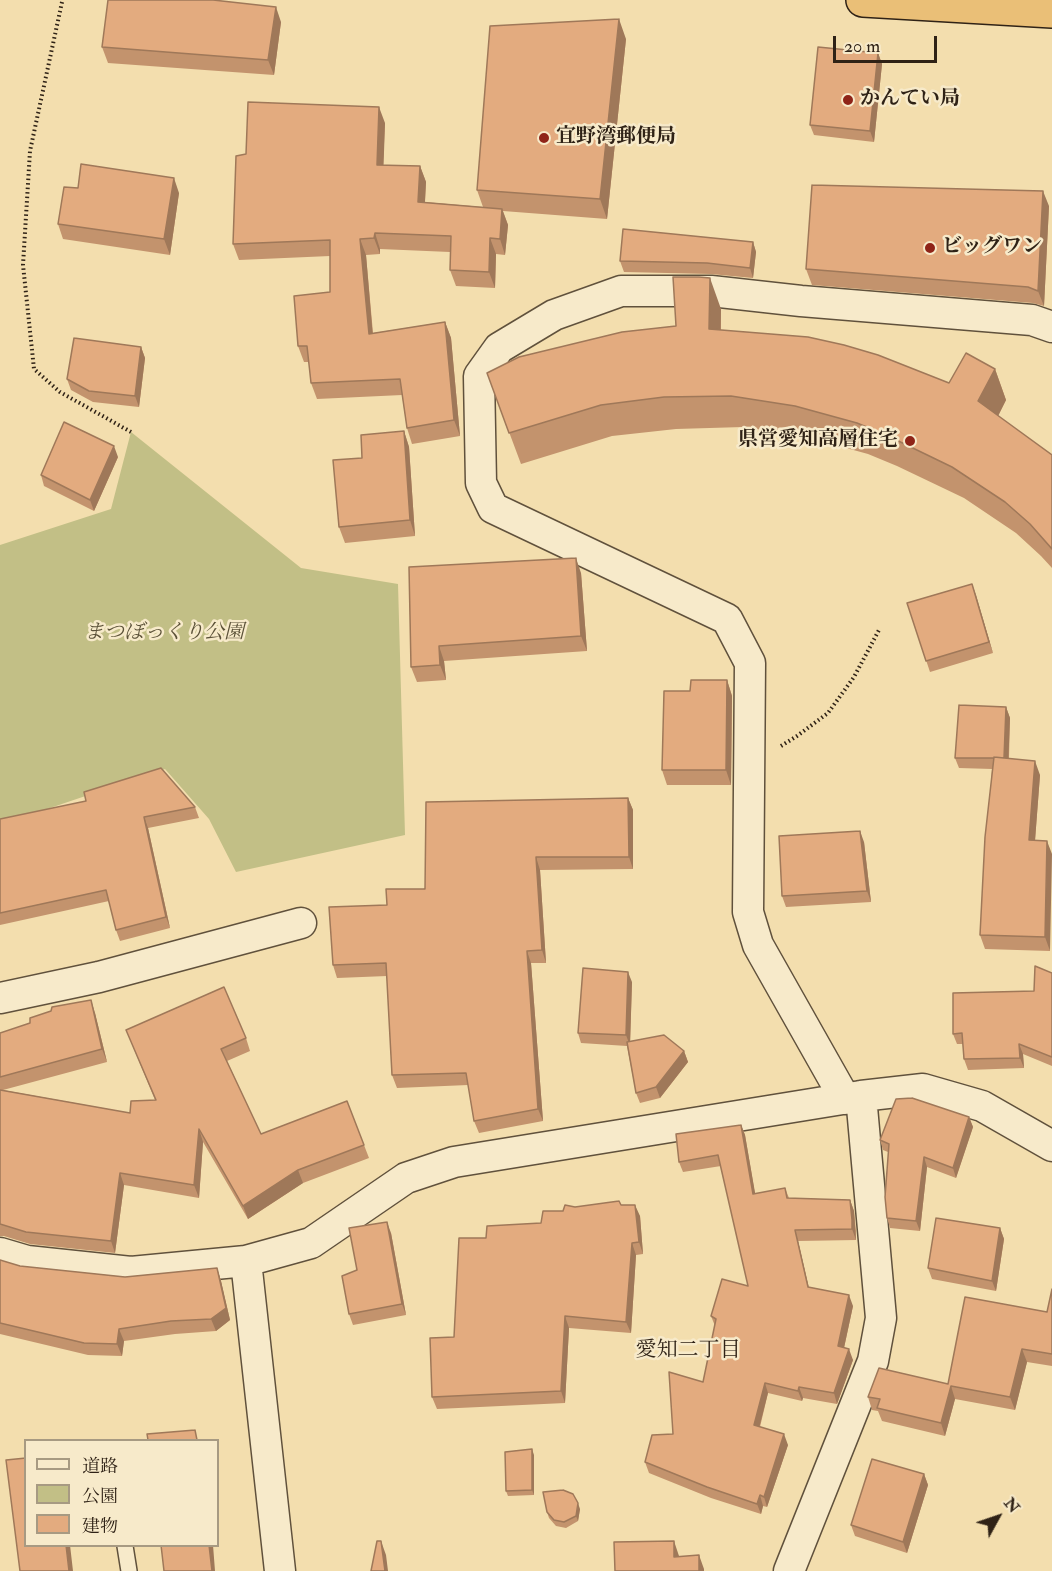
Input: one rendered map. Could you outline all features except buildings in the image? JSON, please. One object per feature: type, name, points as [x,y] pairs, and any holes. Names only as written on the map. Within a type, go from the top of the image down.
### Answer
[{"type":"highway","points":[[863,0],[1052,11]]},
{"type":"street","points":[[789,1571],[873,1361],[881,1318],[853,1097],[758,945],[748,912],[750,663],[727,620],[493,508],[481,483],[479,376],[499,348],[554,315],[621,291],[711,291],[801,301],[1032,320],[1052,327]]},
{"type":"street","points":[[0,998],[99,977],[301,923]]},
{"type":"street","points":[[0,1253],[27,1261],[131,1272],[246,1261],[311,1243],[406,1178],[454,1162],[853,1097],[924,1089],[982,1106],[1052,1146]]},
{"type":"street","points":[[246,1261],[280,1571]]},
{"type":"lane","points":[[124,1547],[129,1571]]},
{"type":"path","points":[[62,2],[30,152],[23,265],[34,369],[60,392],[131,432]]},
{"type":"path","points":[[749,764],[798,736],[828,713],[854,677],[879,630]]},
{"type":"green space","name":"まつぼっくり公園","points":[[131,432],[301,568],[398,584],[405,835],[236,872],[209,819],[165,769],[0,825],[0,545],[111,509]]},
{"type":"place","name":"かんてい局","points":[[848,100]]},
{"type":"place","name":"宜野湾郵便局","points":[[544,138]]},
{"type":"place","name":"ビッグワン","points":[[930,248]]},
{"type":"place","name":"県営愛知高層住宅","points":[[910,441]]},
{"type":"district","name":"愛知二丁目","points":[[688,1351]]}]
